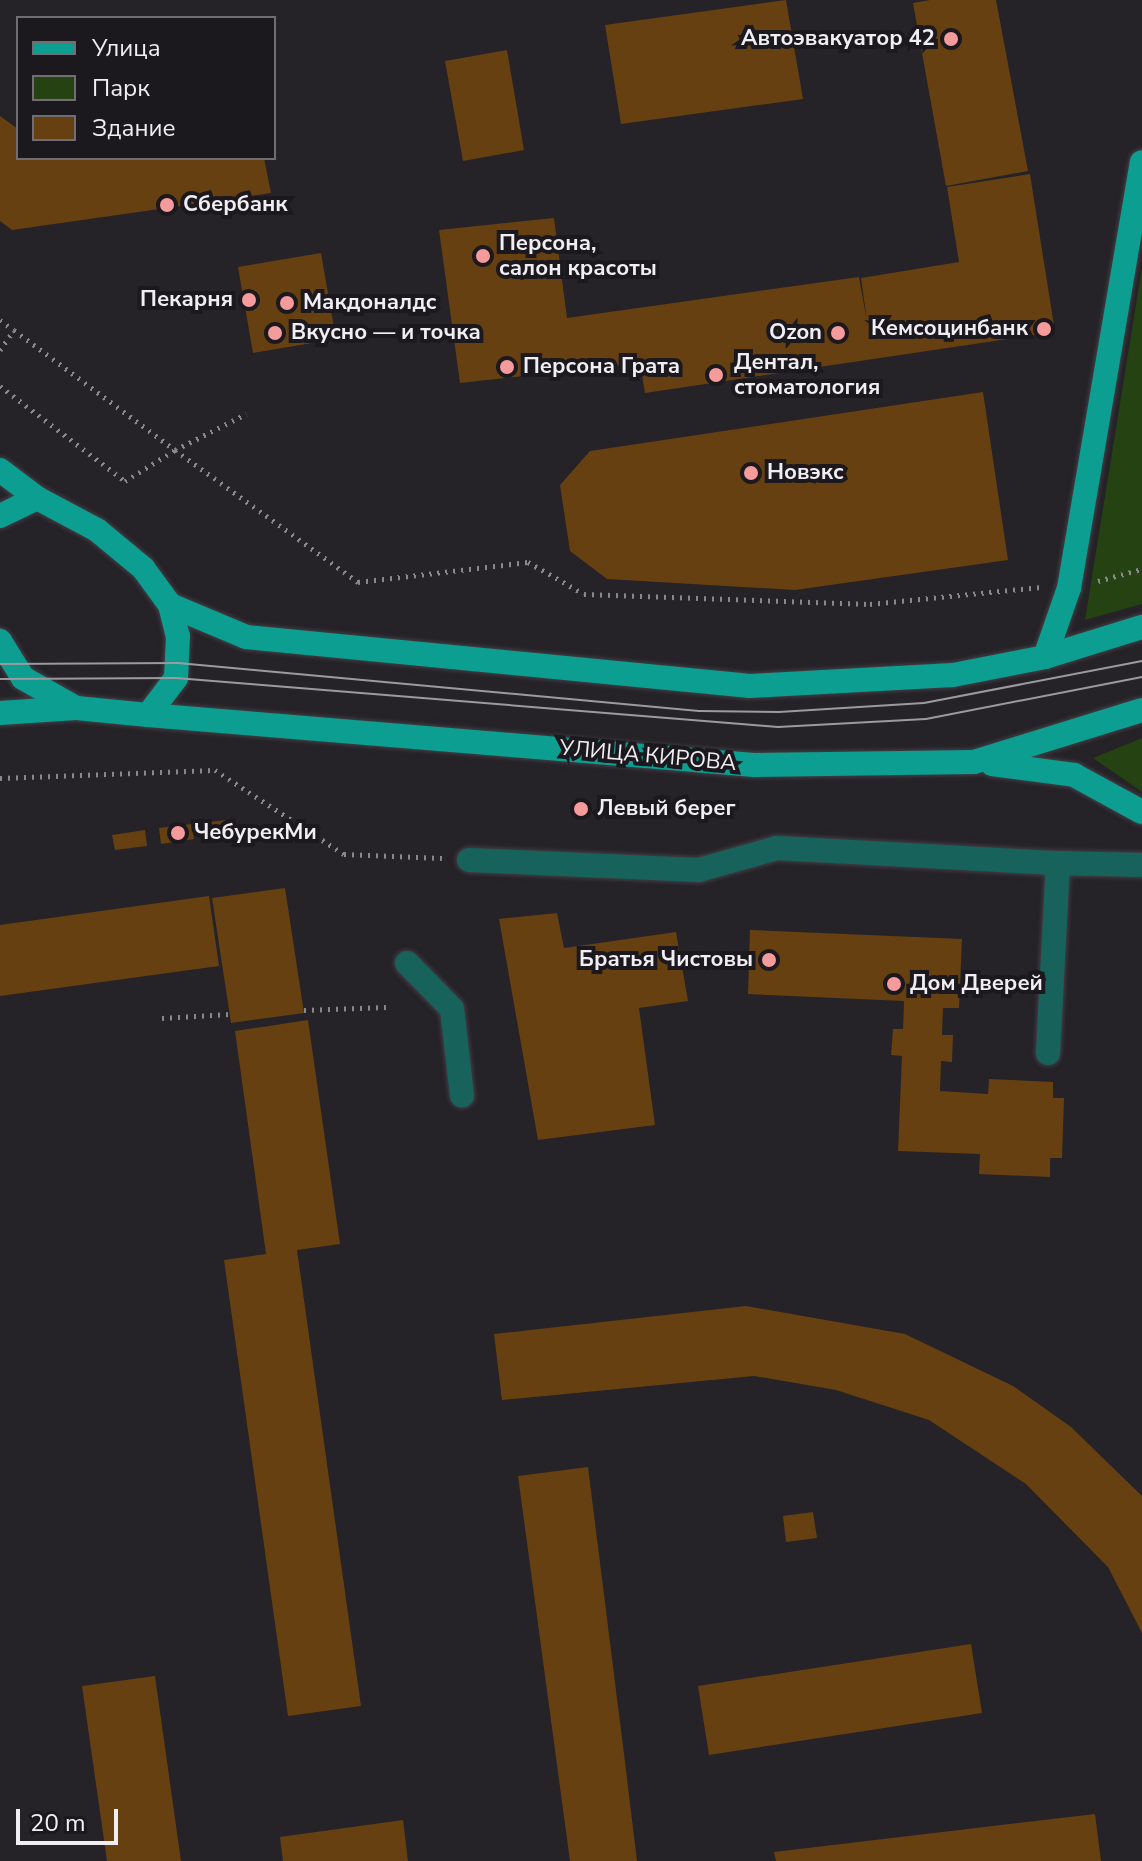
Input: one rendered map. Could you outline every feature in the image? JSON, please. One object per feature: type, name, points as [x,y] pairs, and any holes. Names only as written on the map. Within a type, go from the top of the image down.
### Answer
[{"type":"main road","points":[[1045,657],[1069,588],[1142,162]]},
{"type":"main road","points":[[0,470],[37,498],[97,530],[143,568],[170,605],[178,636],[176,678],[148,715]]},
{"type":"main road","points":[[0,516],[37,498]]},
{"type":"main road","points":[[170,605],[246,637],[750,686],[953,675],[1045,657],[1142,627]]},
{"type":"main road","points":[[0,641],[23,678],[76,708]]},
{"type":"main road","points":[[0,713],[76,708]]},
{"type":"main road","name":"УЛИЦА КИРОВА","points":[[76,708],[754,765],[974,762],[1142,710]]},
{"type":"main road","points":[[974,762],[1074,775],[1142,812]]},
{"type":"lane","points":[[469,860],[699,870],[777,848],[1142,865]]},
{"type":"lane","points":[[1048,1053],[1058,863]]},
{"type":"lane","points":[[407,963],[452,1009],[462,1095]]},
{"type":"path","points":[[0,320],[358,582],[528,562],[584,594],[870,604],[1011,586]]},
{"type":"path","points":[[0,350],[14,330]]},
{"type":"path","points":[[0,386],[125,481],[175,450],[246,414]]},
{"type":"path","points":[[0,778],[215,770],[344,854],[469,860]]},
{"type":"path","points":[[304,1010],[386,1007]]},
{"type":"path","points":[[162,1018],[230,1014]]},
{"type":"green space","points":[[1142,267],[1142,604],[1085,620]]},
{"type":"green space","points":[[1142,738],[1142,792],[1093,758]]},
{"type":"building","points":[[786,0],[803,99],[621,124],[605,25]]},
{"type":"building","points":[[996,0],[1028,171],[946,186],[913,3]]},
{"type":"building","points":[[507,50],[524,150],[463,161],[445,61]]},
{"type":"building","points":[[0,116],[16,128],[16,160],[264,160],[271,193],[12,230],[0,221]]},
{"type":"building","points":[[1030,174],[1055,332],[645,393],[640,363],[460,383],[439,230],[554,218],[567,318],[859,277],[867,322],[861,278],[959,262],[947,187]]},
{"type":"building","name":"Макдоналдс","points":[[321,253],[336,339],[253,353],[238,267]]},
{"type":"building","points":[[983,392],[1008,560],[795,590],[607,579],[570,551],[560,485],[590,451]]},
{"type":"building","points":[[234,819],[236,834],[203,839],[202,823]]},
{"type":"building","points":[[192,824],[194,839],[161,844],[159,828]]},
{"type":"building","points":[[145,830],[147,846],[115,850],[112,835]]},
{"type":"building","points":[[285,888],[304,1013],[231,1023],[212,898]]},
{"type":"building","points":[[209,896],[219,966],[0,996],[0,925]]},
{"type":"building","points":[[557,913],[564,948],[676,932],[688,1001],[639,1008],[655,1125],[538,1140],[499,919]]},
{"type":"building","points":[[750,930],[962,939],[959,1008],[943,1008],[942,1035],[953,1035],[952,1062],[941,1061],[940,1091],[988,1094],[989,1079],[1053,1082],[1053,1098],[1064,1098],[1062,1158],[1050,1158],[1050,1177],[979,1174],[980,1154],[898,1151],[902,1056],[891,1055],[893,1029],[903,1029],[904,1001],[748,994]]},
{"type":"building","points":[[308,1020],[340,1244],[297,1250],[361,1706],[288,1716],[224,1260],[266,1254],[235,1031]]},
{"type":"building","points":[[746,1306],[905,1334],[1013,1386],[1071,1427],[1142,1496],[1142,1633],[1108,1567],[1026,1484],[929,1420],[836,1390],[754,1376],[502,1400],[494,1334]]},
{"type":"building","points":[[588,1467],[637,1861],[570,1861],[518,1476]]},
{"type":"building","points":[[813,1512],[817,1538],[786,1542],[783,1516]]},
{"type":"building","points":[[971,1644],[982,1713],[709,1755],[698,1686]]},
{"type":"building","points":[[155,1676],[181,1861],[107,1861],[82,1686]]},
{"type":"building","points":[[1095,1814],[1101,1861],[776,1861],[774,1852]]},
{"type":"building","points":[[403,1820],[408,1861],[283,1861],[280,1837]]},
{"type":"tram line","points":[[0,664],[178,663],[699,711],[779,712],[924,703],[1142,661]]},
{"type":"tram line","points":[[0,679],[176,678],[778,727],[926,719],[1142,677]]},
{"type":"place","name":"Автоэвакуатор 42","points":[[951,39]]},
{"type":"place","name":"Сбербанк","points":[[167,205]]},
{"type":"place","name":"Персона, салон красоты","points":[[483,256]]},
{"type":"place","name":"Пекарня","points":[[249,300]]},
{"type":"place","name":"Макдоналдс","points":[[287,303]]},
{"type":"place","name":"Кемсоцинбанк","points":[[1044,329]]},
{"type":"place","name":"Вкусно — и точка","points":[[275,333]]},
{"type":"place","name":"Ozon","points":[[838,333]]},
{"type":"place","name":"Персона Грата","points":[[507,367]]},
{"type":"place","name":"Дентал, стоматология","points":[[716,375]]},
{"type":"place","name":"Новэкс","points":[[751,473]]},
{"type":"place","name":"Левый берег","points":[[581,809]]},
{"type":"place","name":"ЧебурекМи","points":[[178,833]]},
{"type":"place","name":"Братья Чистовы","points":[[769,960]]},
{"type":"place","name":"Дом Дверей","points":[[894,984]]}]
